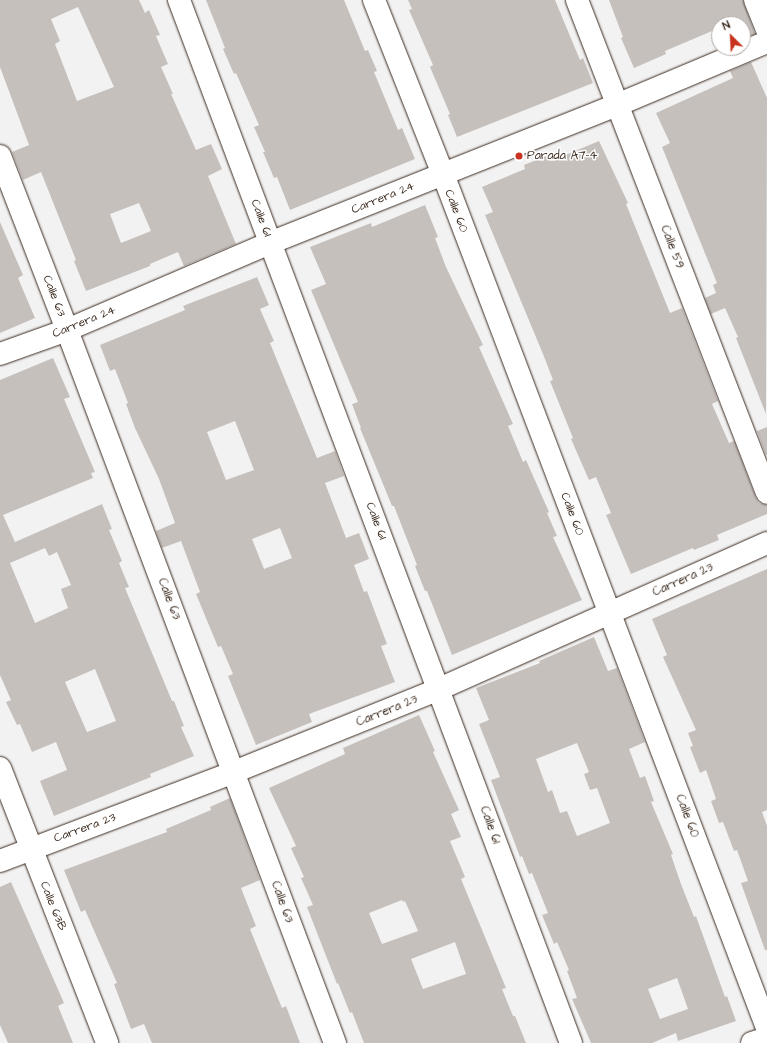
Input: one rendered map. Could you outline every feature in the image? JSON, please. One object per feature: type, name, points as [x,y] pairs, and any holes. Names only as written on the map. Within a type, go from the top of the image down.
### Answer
[{"type":"street","name":"Calle 61","points":[[179,0],[571,1043]]},
{"type":"street","name":"Calle 60","points":[[374,0],[442,174],[767,1028]]},
{"type":"street","name":"Calle 59","points":[[577,0],[767,493]]},
{"type":"street","points":[[755,0],[767,30]]},
{"type":"street","name":"Carrera 24","points":[[0,354],[67,330],[270,242],[617,105],[767,42]]},
{"type":"street","name":"Calle 63","points":[[0,156],[234,772],[335,1043]]},
{"type":"street","name":"Carrera 23","points":[[0,861],[30,848],[234,772],[439,689],[609,612],[767,543]]},
{"type":"street","name":"Calle 63B","points":[[0,768],[107,1043]]},
{"type":"street","points":[[752,1043],[767,1038]]},
{"type":"building","points":[[0,0],[139,0],[145,13],[149,10],[160,35],[156,36],[168,64],[161,67],[173,94],[171,94],[196,150],[211,144],[222,169],[208,176],[236,244],[184,266],[178,252],[150,264],[150,266],[86,291],[74,261],[76,260],[41,172],[23,180],[12,152],[29,145],[0,67]],"holes":[[[78,7],[114,87],[77,101],[55,44],[60,41],[51,19]],[[139,203],[151,231],[121,243],[110,214]]]},
{"type":"building","points":[[206,0],[344,0],[365,51],[368,50],[377,71],[374,72],[398,130],[402,128],[415,159],[290,210],[277,177],[274,178],[263,152],[265,152],[254,127],[259,125],[236,73],[234,74],[223,49],[225,48]]},
{"type":"building","points":[[408,0],[555,0],[580,60],[583,58],[593,83],[457,137],[448,115],[450,114],[430,67],[433,65],[409,10],[412,9]]},
{"type":"building","points":[[609,0],[743,0],[749,16],[711,16],[711,31],[665,51],[666,54],[634,68],[621,38],[623,37]]},
{"type":"building","points":[[751,23],[755,34],[751,36]]},
{"type":"building","points":[[751,62],[767,98],[766,414],[736,338],[738,337],[725,308],[711,314],[705,298],[716,293],[713,285],[717,283],[662,147],[670,143],[656,113],[733,78],[730,71]]},
{"type":"building","points":[[599,141],[628,203],[626,204],[670,313],[682,308],[718,401],[712,404],[729,443],[734,441],[759,503],[767,505],[767,514],[717,535],[719,540],[694,550],[693,548],[631,574],[606,515],[611,513],[596,477],[589,480],[571,439],[573,438],[550,381],[553,380],[485,215],[493,212],[482,187],[525,169],[524,165],[549,155],[551,161]]},
{"type":"building","points":[[425,205],[438,237],[435,238],[446,267],[483,345],[479,347],[513,424],[508,426],[523,462],[526,460],[549,512],[547,513],[557,536],[553,537],[582,600],[452,655],[427,591],[425,591],[415,566],[417,565],[394,506],[392,506],[360,428],[352,404],[358,402],[311,290],[326,284],[310,247],[371,223],[372,227]]},
{"type":"building","points":[[0,222],[23,275],[18,278],[35,318],[0,333]]},
{"type":"building","points":[[257,277],[269,305],[260,309],[274,341],[270,343],[317,458],[335,451],[344,476],[325,483],[346,538],[359,533],[369,559],[354,565],[364,592],[367,591],[387,644],[381,646],[395,682],[309,714],[312,722],[256,745],[228,676],[233,674],[221,646],[218,647],[196,594],[200,592],[181,541],[162,548],[156,531],[175,523],[159,479],[135,428],[126,404],[128,403],[115,369],[110,371],[100,345],[185,310],[183,306]],"holes":[[[235,421],[254,470],[226,480],[207,432]],[[280,528],[292,558],[264,569],[252,539]]]},
{"type":"building","points":[[53,358],[70,397],[64,399],[95,472],[91,473],[93,478],[3,515],[15,542],[102,504],[112,529],[109,530],[122,561],[119,563],[129,587],[125,588],[172,701],[174,701],[184,726],[181,727],[194,756],[150,774],[151,777],[54,816],[40,781],[67,770],[56,742],[32,752],[20,724],[17,725],[6,702],[11,700],[0,675],[0,380]],"holes":[[[45,548],[49,556],[57,552],[71,585],[61,589],[68,608],[35,623],[10,563]],[[95,669],[116,721],[87,732],[65,682]]]},
{"type":"building","points":[[767,427],[767,455],[766,455],[757,431]]},
{"type":"building","points":[[767,569],[767,810],[762,812],[767,826],[767,950],[765,950],[741,883],[748,881],[737,850],[734,851],[723,822],[719,823],[711,801],[716,799],[706,770],[700,773],[690,747],[693,746],[688,733],[696,730],[663,657],[667,655],[652,619]]},
{"type":"building","points":[[594,637],[608,671],[617,668],[645,742],[629,749],[640,778],[645,776],[654,801],[651,802],[673,854],[671,855],[681,884],[694,917],[696,916],[725,997],[727,996],[736,1021],[678,1041],[676,1033],[652,1043],[591,1043],[572,999],[577,998],[567,971],[569,970],[557,942],[554,944],[542,915],[548,913],[532,873],[529,874],[522,856],[520,857],[491,780],[500,777],[479,724],[489,720],[476,688],[540,663],[539,661]],"holes":[[[577,743],[589,772],[584,774],[590,790],[597,788],[610,823],[577,836],[567,811],[560,813],[552,790],[548,792],[536,759]],[[677,978],[688,1009],[660,1019],[648,989]]]},
{"type":"building","points":[[419,715],[435,751],[433,752],[459,810],[451,814],[461,837],[450,841],[465,877],[461,879],[506,988],[502,989],[526,1043],[364,1043],[352,1012],[350,1013],[338,983],[337,984],[307,907],[313,905],[301,878],[304,877],[291,848],[296,846],[269,788],[345,754],[343,748]],"holes":[[[402,900],[403,902],[405,901],[418,931],[382,944],[369,913]],[[455,942],[466,974],[423,989],[411,959]]]},
{"type":"building","points":[[230,798],[260,880],[241,888],[256,926],[250,929],[282,1008],[286,1006],[300,1043],[152,1043],[144,1024],[131,1029],[114,984],[117,983],[85,910],[81,912],[64,870],[167,832],[166,829],[211,810],[210,807]]},
{"type":"building","points":[[11,882],[64,1003],[58,1006],[73,1043],[8,1043],[0,1025],[0,887]]},
{"type":"place","name":"Parada A7-4","points":[[519,156]]}]
